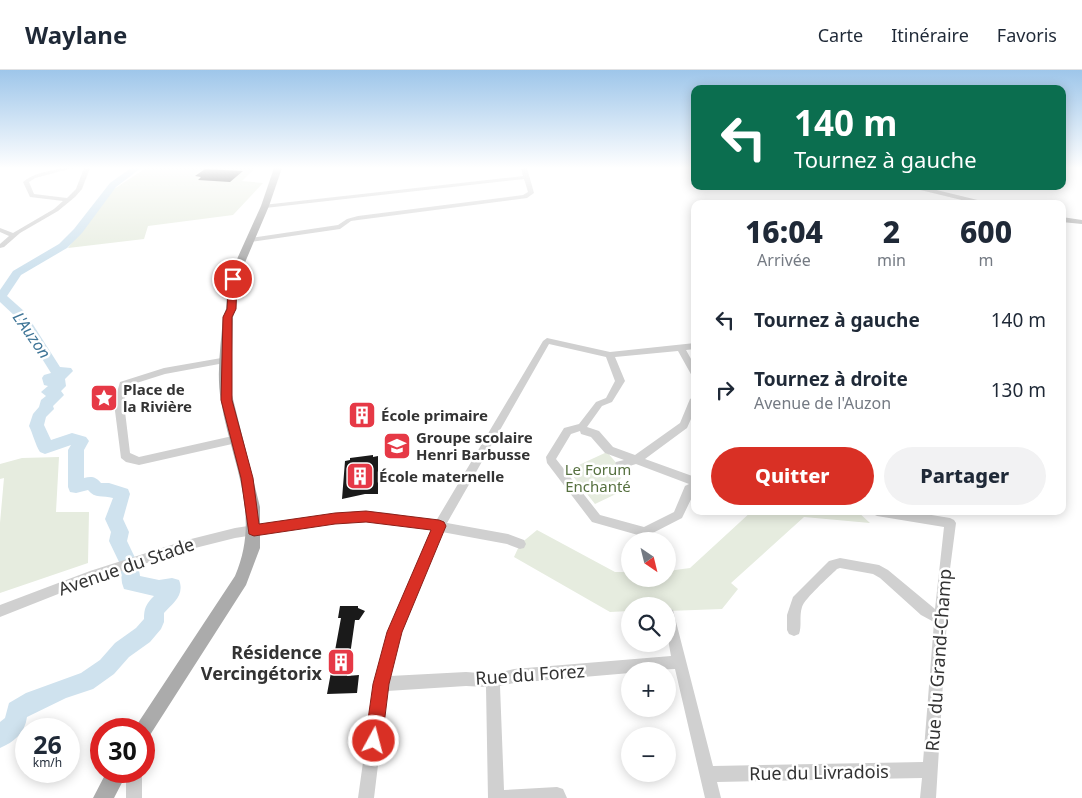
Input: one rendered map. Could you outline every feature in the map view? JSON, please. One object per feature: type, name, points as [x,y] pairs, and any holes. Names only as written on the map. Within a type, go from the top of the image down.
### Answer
[{"type":"main road","points":[[151,718],[241,580],[249,560],[254,530],[247,478],[227,400],[228,317],[231,309],[233,279],[266,202]]},
{"type":"main road","points":[[1066,219],[1082,222]]},
{"type":"main road","points":[[104,798],[112,783]]},
{"type":"street","points":[[1,247],[14,236],[65,202]]},
{"type":"street","points":[[265,206],[301,202]]},
{"type":"street","points":[[250,240],[340,227],[349,220],[358,218],[485,202]]},
{"type":"street","points":[[0,230],[14,236]]},
{"type":"street","points":[[366,798],[381,684],[395,632],[439,526],[547,341],[610,355],[691,346]]},
{"type":"street","points":[[680,347],[691,367]]},
{"type":"street","points":[[610,355],[620,381],[609,400],[599,404],[582,427],[568,431],[551,457],[551,460],[596,519],[645,532],[678,515],[691,488]]},
{"type":"street","points":[[227,360],[164,371],[123,384],[119,403],[125,455],[130,460],[139,461],[237,438]]},
{"type":"street","points":[[620,465],[638,459],[684,425],[691,408]]},
{"type":"street","points":[[582,427],[585,431],[595,434],[609,450],[638,459],[691,480]]},
{"type":"street","name":"Rue du Grand-Champ","points":[[901,515],[950,523],[940,619],[928,798]]},
{"type":"street","name":"Avenue du Stade","points":[[0,611],[144,558],[205,540],[254,530],[335,518],[366,516],[439,526],[508,539],[520,544]]},
{"type":"street","points":[[794,630],[793,615],[797,601],[833,565],[840,563],[875,569],[884,574],[926,611],[940,619]]},
{"type":"street","points":[[676,649],[713,798]]},
{"type":"street","name":"Rue du Forez","points":[[381,684],[466,679],[493,680],[514,676],[679,662]]},
{"type":"street","points":[[493,680],[497,798],[557,795],[559,798]]},
{"type":"street","name":"Rue du Livradois","points":[[707,774],[930,770]]},
{"type":"street","points":[[134,783],[134,798]]},
{"type":"green space","points":[[101,202],[245,202],[233,215],[148,226],[144,239],[68,248]]},
{"type":"green space","name":"Le Forum Enchanté","points":[[607,452],[624,472],[615,489],[618,493],[595,504],[568,470]]},
{"type":"green space","points":[[59,457],[56,512],[89,512],[88,563],[0,593],[0,523],[4,478],[0,479],[0,464],[22,458]]},
{"type":"green space","points":[[748,515],[861,515],[870,523],[804,517],[731,583],[738,589],[722,609],[676,611],[676,597],[621,597],[621,611],[610,612],[514,557],[520,544],[537,530],[615,572],[621,572],[621,588],[676,588],[676,570],[690,568]]},
{"type":"building","name":"École primaire","points":[[372,405],[372,407],[375,407],[375,422],[372,423],[372,426],[353,428],[353,407]]},
{"type":"building","name":"École maternelle","points":[[373,455],[373,457],[378,456],[378,494],[365,494],[342,499],[345,461],[350,460],[350,458]]},
{"type":"building","name":"Résidence Vercingétorix","points":[[340,606],[358,606],[358,608],[365,611],[359,620],[355,620],[347,676],[359,675],[357,693],[327,694],[341,618],[338,618]]},
{"type":"waterway","name":"L'Auzon","points":[[0,737],[15,724],[17,711],[34,701],[65,688],[86,682],[107,667],[122,650],[143,635],[154,622],[154,609],[171,593],[172,586],[159,589],[131,583],[129,564],[118,541],[120,532],[114,519],[122,494],[109,490],[97,490],[91,483],[76,487],[76,450],[81,441],[72,439],[45,448],[41,433],[36,426],[40,414],[47,409],[46,404],[57,395],[48,392],[59,386],[59,381],[49,382],[49,378],[62,375],[66,371],[56,371],[21,315],[1,297],[17,273],[63,246],[78,231],[100,202]]},
{"type":"place","name":"Place de la Rivière","points":[[104,398]]},
{"type":"place","name":"École primaire","points":[[362,415]]},
{"type":"place","name":"Groupe scolaire Henri Barbusse","points":[[397,446]]},
{"type":"place","name":"École maternelle","points":[[360,476]]},
{"type":"place","name":"Résidence Vercingétorix","points":[[341,662]]},
{"type":"route","points":[[233,279],[231,309],[228,317],[227,400],[247,478],[254,530],[335,518],[366,516],[439,526],[408,596],[395,632],[381,684],[374,741]]}]
